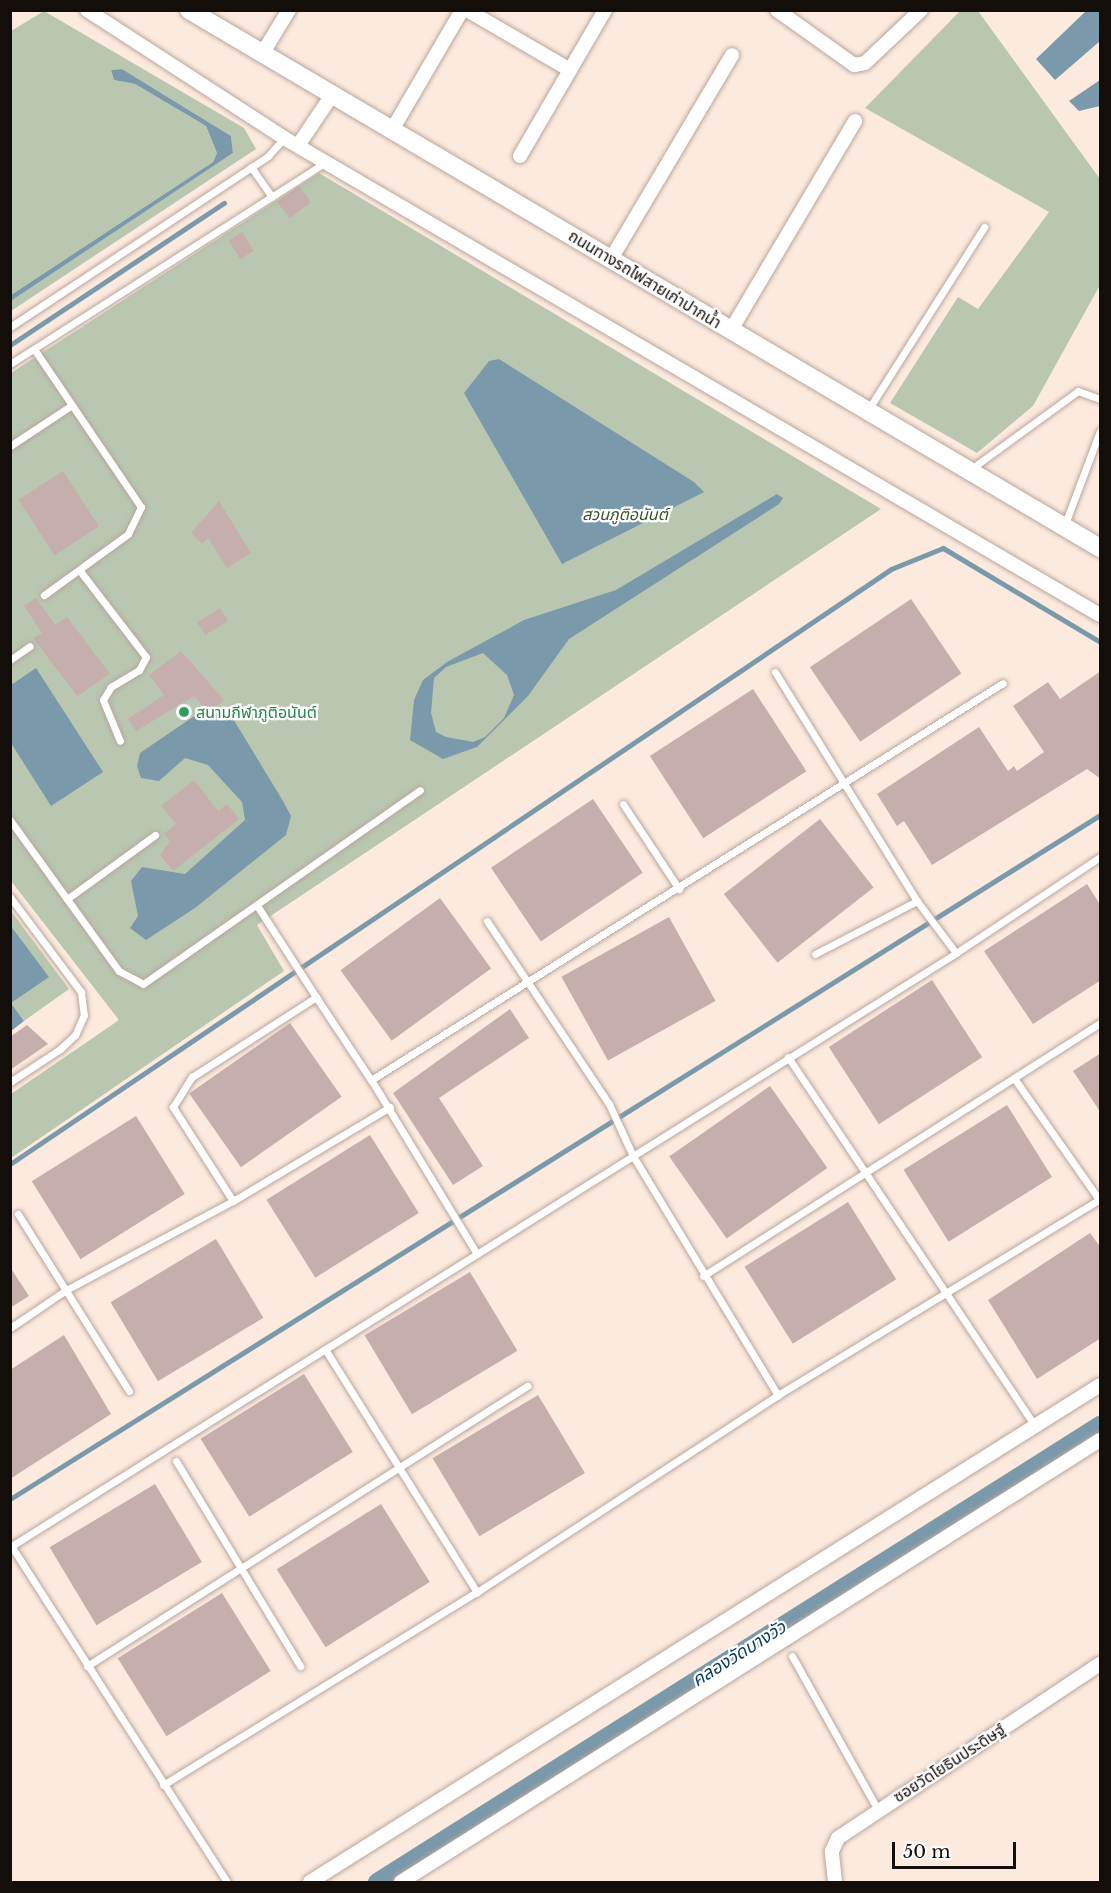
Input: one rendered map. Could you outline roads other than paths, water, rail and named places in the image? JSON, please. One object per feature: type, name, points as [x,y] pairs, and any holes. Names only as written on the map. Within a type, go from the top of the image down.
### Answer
[{"type":"main road","name":"ถนนทางรถไฟสายเก่าปากน้ำ","points":[[189,10],[1101,548]]},
{"type":"street","points":[[87,10],[284,138],[298,144],[1101,615]]},
{"type":"street","points":[[262,54],[289,10]]},
{"type":"street","points":[[392,130],[462,10]]},
{"type":"street","points":[[467,10],[570,70]]},
{"type":"street","points":[[520,156],[605,10]]},
{"type":"street","points":[[777,10],[854,65],[865,63],[921,10]]},
{"type":"street","points":[[611,260],[732,55]]},
{"type":"street","points":[[298,144],[332,94]]},
{"type":"street","points":[[731,330],[855,121]]},
{"type":"street","points":[[310,1882],[1101,1385]]},
{"type":"street","points":[[401,1882],[1101,1440]]},
{"type":"street","name":"ซอยวัดโยธินประดิษฐ์","points":[[834,1882],[832,1851],[838,1838],[1101,1665]]},
{"type":"lane","points":[[10,327],[251,167],[284,138]]},
{"type":"lane","points":[[10,364],[270,194],[326,162]]},
{"type":"lane","points":[[251,167],[270,194]]},
{"type":"lane","points":[[868,411],[984,227]]},
{"type":"lane","points":[[34,349],[141,507],[128,534],[44,595]]},
{"type":"lane","points":[[969,470],[1078,391],[1101,399]]},
{"type":"lane","points":[[10,447],[72,405]]},
{"type":"lane","points":[[1064,526],[1101,431]]},
{"type":"lane","points":[[80,571],[146,657],[139,670],[111,687],[103,700],[120,741]]},
{"type":"lane","points":[[10,660],[30,646]]},
{"type":"lane","points":[[775,672],[917,901],[956,953]]},
{"type":"lane","points":[[371,1080],[528,984],[1003,683]]},
{"type":"lane","points":[[10,820],[119,971],[143,984],[258,907],[420,790]]},
{"type":"lane","points":[[623,804],[679,889]]},
{"type":"lane","points":[[68,899],[155,835]]},
{"type":"lane","points":[[227,1882],[11,1545],[956,953],[1101,857]]},
{"type":"lane","points":[[10,897],[81,992],[84,1015],[75,1035],[60,1049],[10,1083]]},
{"type":"lane","points":[[815,954],[917,901]]},
{"type":"lane","points":[[258,907],[315,997],[390,1107],[477,1254]]},
{"type":"lane","points":[[487,921],[609,1104],[633,1156],[703,1276],[778,1395]]},
{"type":"lane","points":[[233,1201],[173,1107],[192,1077],[315,997]]},
{"type":"lane","points":[[703,1276],[1101,1023]]},
{"type":"lane","points":[[788,1057],[866,1173],[943,1295],[1035,1426]]},
{"type":"lane","points":[[163,1785],[477,1592],[778,1395],[1100,1200],[1014,1078]]},
{"type":"lane","points":[[10,1328],[66,1290],[233,1201],[390,1107]]},
{"type":"lane","points":[[18,1214],[129,1391]]},
{"type":"lane","points":[[325,1349],[401,1466],[477,1592]]},
{"type":"lane","points":[[87,1666],[527,1386]]},
{"type":"lane","points":[[176,1461],[300,1666]]},
{"type":"lane","points":[[792,1656],[878,1810]]},
{"type":"water","points":[[1086,11],[1100,11],[1100,41],[1055,80],[1036,59]]},
{"type":"water","points":[[122,69],[231,136],[233,153],[11,301],[11,295],[213,162],[217,153],[206,126],[135,84],[114,80],[111,70]]},
{"type":"water","points":[[1100,80],[1100,106],[1079,111],[1069,101]]},
{"type":"water","points":[[499,359],[694,482],[704,492],[562,564],[464,393],[489,361]]},
{"type":"water","points":[[777,494],[783,498],[779,504],[569,639],[528,696],[477,747],[443,759],[410,740],[414,700],[423,680],[447,662],[524,620],[616,590]],"holes":[[[483,653],[507,675],[514,695],[504,718],[485,737],[473,742],[446,737],[436,732],[431,713],[434,678],[446,667]]]},
{"type":"water","points":[[36,668],[103,772],[51,806],[11,743],[11,685]]},
{"type":"water","points":[[212,704],[232,717],[283,801],[291,816],[286,835],[195,908],[146,940],[130,928],[138,916],[131,881],[142,867],[185,874],[245,820],[242,802],[208,765],[185,758],[159,781],[141,778],[137,766],[140,753]]},
{"type":"water","points":[[11,926],[49,977],[11,1003]]},
{"type":"water","points":[[11,1003],[24,1021],[11,1031]]},
{"type":"waterway","points":[[10,345],[224,203]]},
{"type":"waterway","points":[[10,1164],[891,569],[943,548],[1100,642]]},
{"type":"waterway","points":[[10,1499],[1100,815]]},
{"type":"waterway","name":"คลองวัดบางวัว","points":[[377,1882],[1100,1425]]},
{"type":"place","name":"สนามกีฬาภูติอนันต์","points":[[184,712]]},
{"type":"park label","name":"สวนภูติอนันต์","points":[[625,514]]}]
